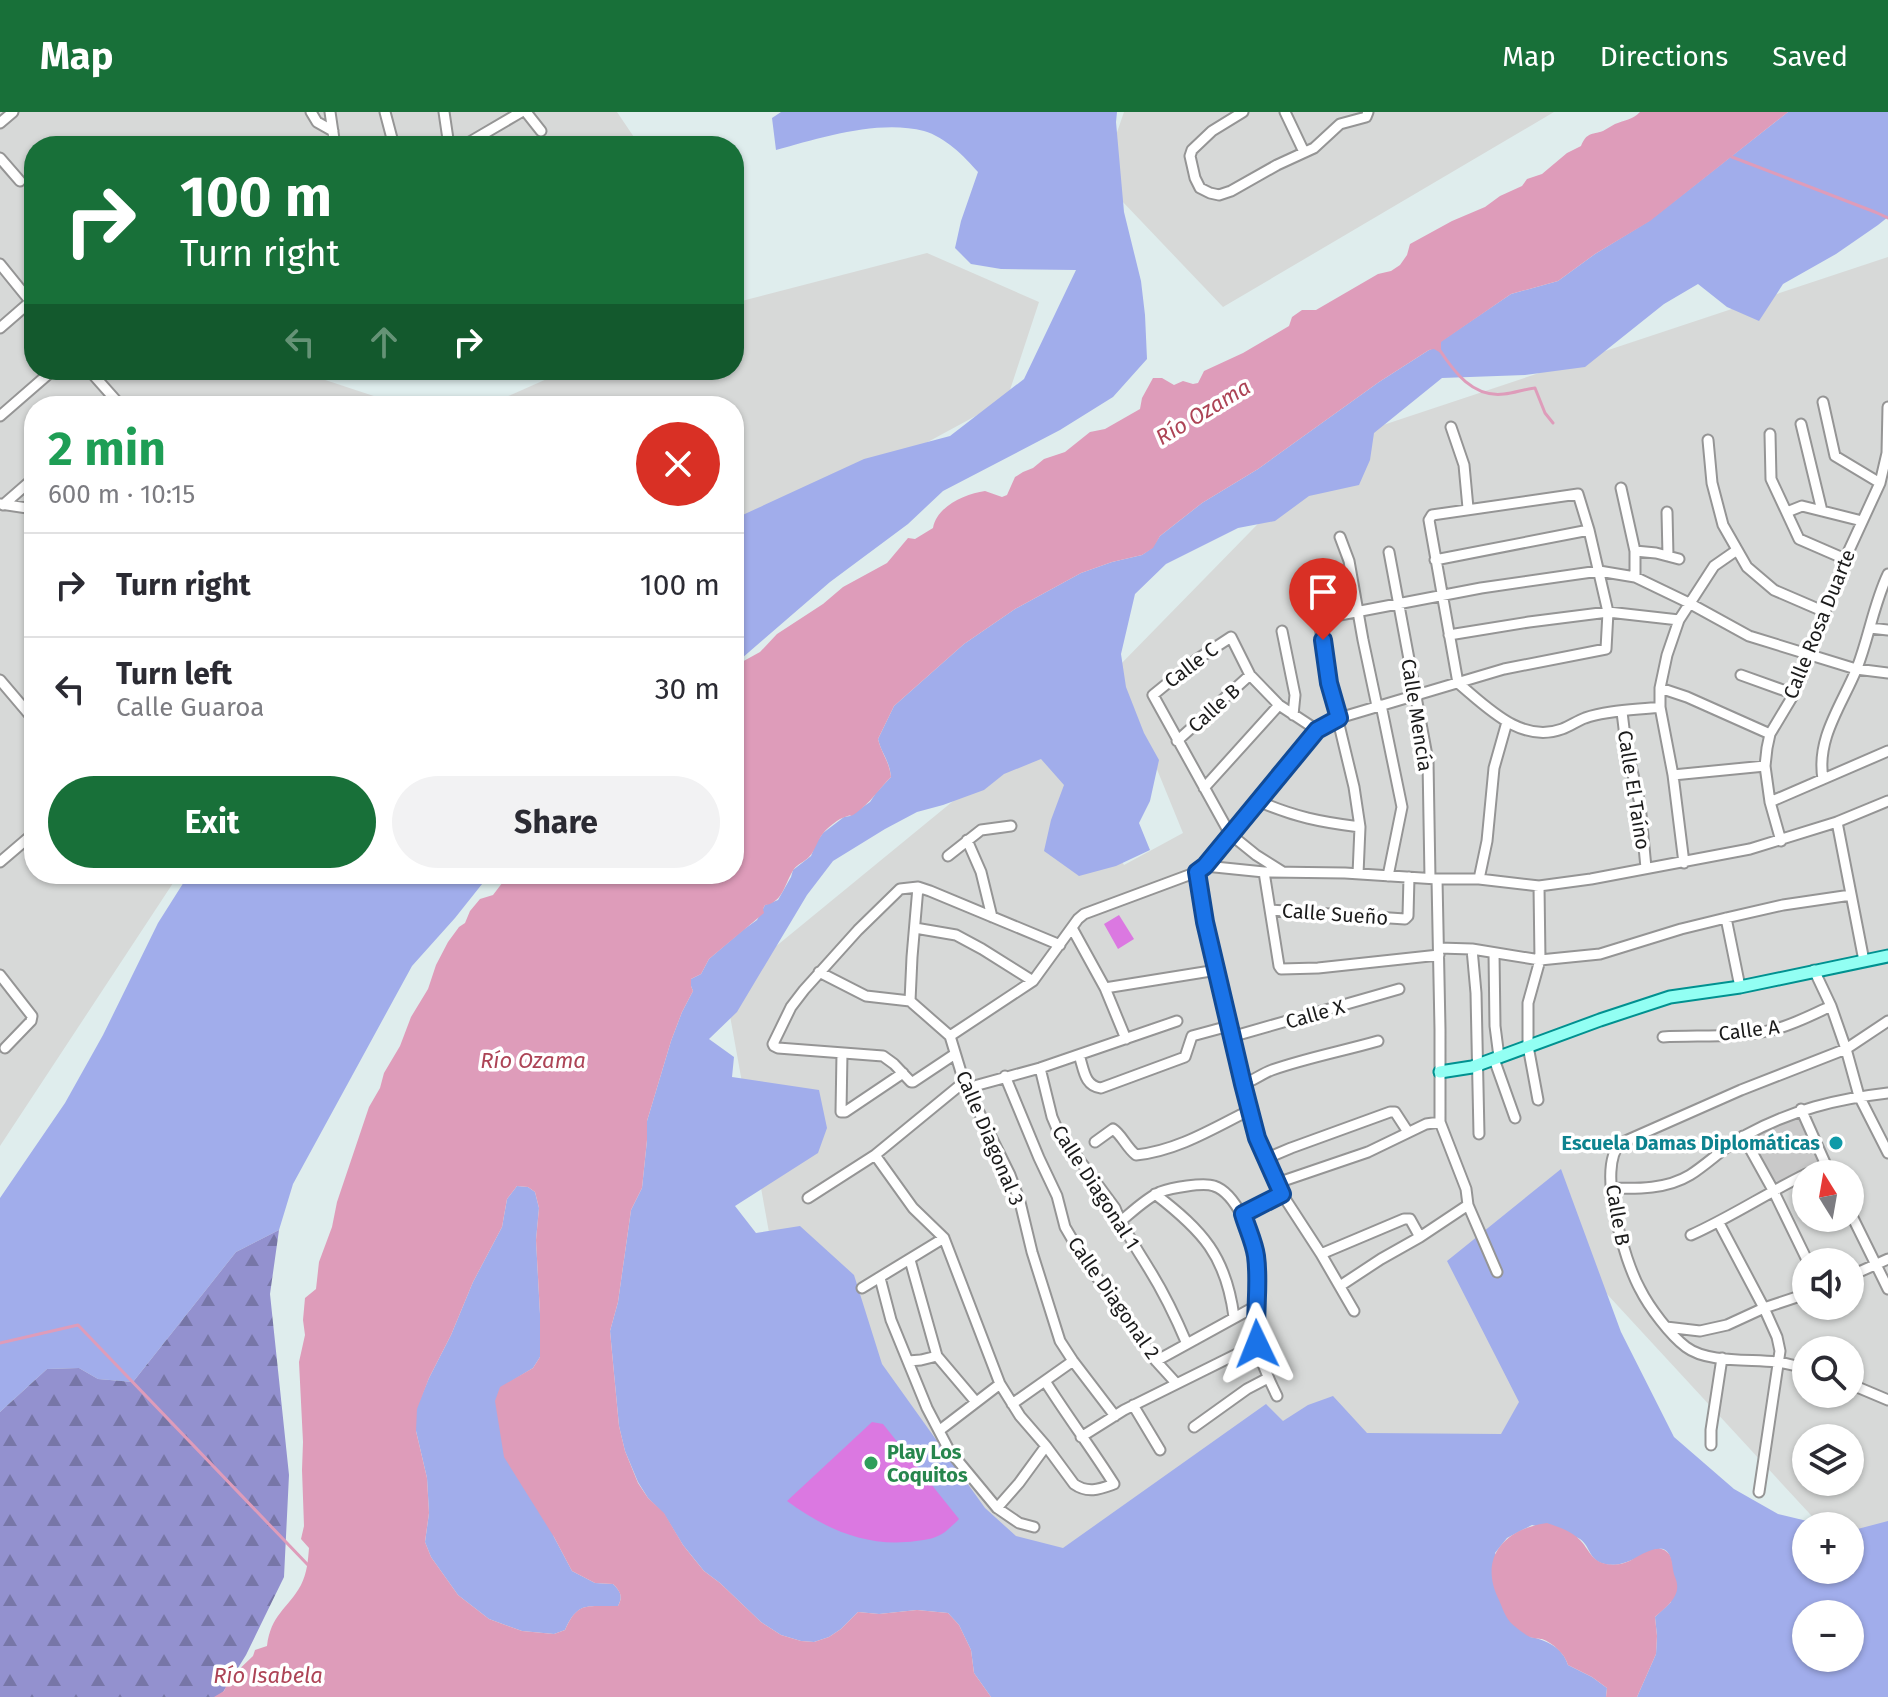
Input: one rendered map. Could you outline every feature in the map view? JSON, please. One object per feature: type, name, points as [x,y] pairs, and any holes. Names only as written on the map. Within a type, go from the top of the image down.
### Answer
[{"type":"main road","points":[[1440,1072],[1477,1066],[1670,997],[1740,987],[1888,956]]},
{"type":"street","points":[[0,123],[13,112]]},
{"type":"street","points":[[311,112],[317,122],[333,131]]},
{"type":"street","points":[[330,112],[334,136]]},
{"type":"street","points":[[385,112],[391,136]]},
{"type":"street","points":[[444,112],[448,136]]},
{"type":"street","points":[[481,136],[523,112],[541,131]]},
{"type":"street","points":[[1243,112],[1212,131],[1192,150],[1192,169],[1200,188],[1210,193],[1219,195],[1231,191],[1314,148],[1340,124],[1366,117],[1368,112]]},
{"type":"street","points":[[1285,112],[1304,152]]},
{"type":"street","points":[[0,158],[20,181]]},
{"type":"street","points":[[0,264],[24,294]]},
{"type":"street","points":[[0,328],[24,310]]},
{"type":"street","points":[[0,416],[41,380]]},
{"type":"street","points":[[97,380],[111,396]]},
{"type":"street","points":[[1823,402],[1835,456],[1880,483]]},
{"type":"street","name":"Calle Rosa Duarte","points":[[1781,841],[1770,802],[1765,766],[1770,734],[1794,694],[1845,559],[1880,483],[1887,453],[1888,407]]},
{"type":"street","points":[[1801,424],[1822,511]]},
{"type":"street","points":[[1451,427],[1464,465],[1468,508]]},
{"type":"street","points":[[1770,434],[1771,479],[1799,539],[1845,559]]},
{"type":"street","points":[[1708,440],[1712,483],[1723,525],[1747,567],[1774,590],[1825,612]]},
{"type":"street","points":[[2,505],[24,486]]},
{"type":"street","points":[[1621,488],[1635,551],[1635,577]]},
{"type":"street","points":[[1354,1311],[1282,1194],[1257,1138],[1205,922],[1201,869],[1317,730],[1339,718],[1458,683],[1504,669],[1606,649],[1608,612],[1580,497],[1575,493],[1432,515],[1435,560],[1458,683],[1507,722],[1540,732],[1560,730],[1586,718],[1660,707]]},
{"type":"street","points":[[2,505],[24,508]]},
{"type":"street","points":[[1787,512],[1802,506],[1862,521]]},
{"type":"street","points":[[1667,512],[1668,556]]},
{"type":"street","points":[[1435,560],[1589,530]]},
{"type":"street","points":[[1340,537],[1349,561],[1402,807],[1388,876]]},
{"type":"street","points":[[1684,863],[1673,775],[1660,707],[1660,688],[1679,620],[1714,566],[1737,550]]},
{"type":"street","points":[[1635,551],[1679,559]]},
{"type":"street","name":"Calle Mencía","points":[[1389,552],[1428,761],[1439,952],[1440,1122]]},
{"type":"street","points":[[1319,619],[1442,595],[1599,571],[1635,577],[1749,636],[1856,669],[1888,673]]},
{"type":"street","points":[[1823,779],[1820,763],[1825,739],[1856,669],[1888,574]]},
{"type":"street","points":[[1314,590],[1329,683],[1354,787],[1360,827],[1358,874]]},
{"type":"street","points":[[1449,635],[1608,612],[1679,620]]},
{"type":"street","points":[[1870,628],[1888,630]]},
{"type":"street","points":[[1282,631],[1295,695],[1293,715]]},
{"type":"street","name":"Calle C","points":[[1177,741],[1154,693],[1229,637],[1250,675]]},
{"type":"street","points":[[1250,675],[1279,705],[1317,730]]},
{"type":"street","name":"Calle B","points":[[1177,741],[1250,675]]},
{"type":"street","points":[[1741,675],[1794,694]]},
{"type":"street","points":[[0,680],[24,708]]},
{"type":"street","points":[[1660,688],[1770,734]]},
{"type":"street","points":[[1204,788],[1279,705]]},
{"type":"street","name":"Calle El Taíno","points":[[1622,712],[1626,745],[1640,804],[1646,868]]},
{"type":"street","points":[[1479,879],[1487,841],[1494,768],[1507,722]]},
{"type":"street","points":[[1177,741],[1230,834],[1283,872]]},
{"type":"street","points":[[1770,802],[1888,751]]},
{"type":"street","points":[[1673,775],[1765,766]]},
{"type":"street","points":[[1258,801],[1311,820],[1360,827]]},
{"type":"street","points":[[819,972],[866,996],[910,1001],[950,1036],[1033,981],[1084,914],[1201,869],[1479,879],[1539,886],[1750,849],[1837,822],[1888,801]]},
{"type":"street","points":[[1837,822],[1864,961]]},
{"type":"street","points":[[948,856],[981,830],[1011,826]]},
{"type":"street","points":[[967,840],[981,872],[992,917]]},
{"type":"street","points":[[0,862],[24,842]]},
{"type":"street","points":[[1264,872],[1279,966],[1285,970],[1472,949],[1540,960],[1600,954],[1726,918],[1783,905],[1851,895]]},
{"type":"street","name":"Calle Sueño","points":[[1270,910],[1405,919],[1408,916],[1409,877]]},
{"type":"street","points":[[1538,1100],[1528,1046],[1528,1003],[1540,960],[1539,886]]},
{"type":"street","points":[[955,1054],[913,1082],[883,1056],[773,1044],[791,1007],[819,972],[895,892],[907,887],[918,887],[1060,945]]},
{"type":"street","points":[[910,1001],[918,887]]},
{"type":"street","points":[[1726,918],[1740,987]]},
{"type":"street","points":[[915,928],[956,935],[1033,981]]},
{"type":"street","points":[[1072,928],[1105,988],[1126,1039]]},
{"type":"street","points":[[1472,949],[1479,1134]]},
{"type":"street","points":[[1494,953],[1497,1058],[1515,1118]]},
{"type":"street","points":[[1105,988],[1217,970]]},
{"type":"street","points":[[1814,970],[1831,1006],[1859,1096],[1888,1153]]},
{"type":"street","points":[[0,975],[32,1016],[31,1021],[5,1048]]},
{"type":"street","name":"Calle X","points":[[1231,1037],[1399,989]]},
{"type":"street","name":"Calle A","points":[[1663,1037],[1739,1035],[1773,1030],[1799,1022],[1831,1006]]},
{"type":"street","points":[[808,1198],[875,1155],[966,1085],[1040,1068],[1177,1021]]},
{"type":"street","name":"Calle B","points":[[1792,1365],[1709,1356],[1687,1348],[1666,1327],[1640,1291],[1623,1248],[1612,1188],[1614,1149],[1621,1143],[1741,1090],[1846,1049],[1888,1021]]},
{"type":"street","points":[[1079,1055],[1088,1083],[1101,1088],[1185,1057],[1192,1036],[1229,1026]]},
{"type":"street","name":"Calle Diagonal 3","points":[[950,1036],[966,1085],[1020,1202],[1060,1341],[1115,1416]]},
{"type":"street","points":[[1243,1084],[1306,1059],[1378,1041]]},
{"type":"street","points":[[842,1053],[840,1109],[843,1112],[903,1073]]},
{"type":"street","name":"Calle Diagonal 1","points":[[1040,1068],[1058,1131],[1115,1208],[1120,1222],[1174,1314],[1187,1344]]},
{"type":"street","name":"Calle Diagonal 2","points":[[1005,1076],[1057,1196],[1065,1227],[1156,1361],[1176,1383]]},
{"type":"street","points":[[1612,1188],[1647,1189],[1688,1177],[1743,1136],[1801,1109],[1888,1093]]},
{"type":"street","points":[[1801,1109],[1824,1160]]},
{"type":"street","points":[[1095,1142],[1113,1129],[1136,1155],[1154,1153],[1184,1143],[1250,1110]]},
{"type":"street","points":[[1265,1159],[1390,1112],[1395,1112],[1408,1132]]},
{"type":"street","points":[[1277,1183],[1368,1152],[1426,1124],[1440,1122],[1466,1189],[1468,1205],[1497,1272]]},
{"type":"street","points":[[1743,1136],[1801,1248]]},
{"type":"street","points":[[875,1155],[913,1208],[944,1238],[1000,1384],[1012,1404],[1074,1484],[1097,1490],[1114,1484],[1045,1381]]},
{"type":"street","points":[[1691,1235],[1719,1223],[1792,1181]]},
{"type":"street","points":[[1120,1222],[1155,1194],[1169,1189],[1212,1185],[1222,1190],[1243,1214],[1256,1254],[1257,1344],[1277,1396]]},
{"type":"street","points":[[1155,1194],[1206,1239],[1222,1265],[1231,1293],[1234,1317]]},
{"type":"street","points":[[1243,1214],[1282,1194]]},
{"type":"street","points":[[1340,1286],[1468,1205]]},
{"type":"street","points":[[1321,1254],[1404,1219],[1410,1219],[1420,1237]]},
{"type":"street","points":[[1719,1223],[1764,1308],[1780,1351],[1759,1492]]},
{"type":"street","points":[[1860,1232],[1888,1289]]},
{"type":"street","points":[[862,1288],[944,1238]]},
{"type":"street","points":[[1864,1270],[1888,1259]]},
{"type":"street","points":[[910,1260],[937,1356],[976,1402]]},
{"type":"street","points":[[880,1278],[891,1320],[927,1408],[949,1450],[997,1508],[1019,1523],[1034,1527]]},
{"type":"street","points":[[1666,1327],[1700,1331],[1727,1325],[1792,1299]]},
{"type":"street","points":[[1156,1361],[1256,1306]]},
{"type":"street","points":[[1081,1437],[1133,1405],[1257,1344]]},
{"type":"street","points":[[908,1361],[937,1356]]},
{"type":"street","points":[[1711,1445],[1722,1358]]},
{"type":"street","points":[[1012,1404],[1073,1361]]},
{"type":"street","points":[[1194,1427],[1247,1389],[1268,1378]]},
{"type":"street","points":[[940,1430],[1000,1384]]},
{"type":"street","points":[[1864,1390],[1888,1400]]},
{"type":"street","points":[[1133,1405],[1160,1450]]},
{"type":"street","points":[[997,1508],[1046,1446]]},
{"type":"shaded area","points":[[0,112],[617,112],[633,136],[24,136],[24,380],[325,380],[374,396],[24,396],[24,884],[172,884],[0,1146]]},
{"type":"shaded area","points":[[781,112],[1117,112],[1124,212],[1141,281],[1147,359],[1113,397],[1060,430],[943,491],[908,524],[830,582],[744,656],[744,514],[864,459],[950,436],[1024,379],[1076,270],[1001,269],[971,264],[955,248],[978,172],[939,138],[924,131],[888,127],[830,136],[776,150],[772,118]]},
{"type":"shaded area","points":[[1124,112],[1554,112],[1223,307],[1101,179]]},
{"type":"shaded area","points":[[1788,112],[1888,112],[1888,217],[1836,254],[1783,284],[1759,321],[1727,307],[1698,284],[1664,304],[1585,367],[1525,375],[1442,378],[1374,433],[1370,460],[1359,485],[1309,496],[1275,521],[1238,528],[1166,564],[1135,594],[1121,654],[1126,687],[1144,733],[1159,760],[1150,801],[1139,823],[1150,850],[1116,866],[1079,876],[1044,851],[1064,785],[1041,759],[1004,774],[984,790],[917,812],[833,861],[807,895],[737,1012],[709,1039],[734,1057],[732,1077],[819,1090],[827,1128],[818,1153],[735,1206],[756,1233],[800,1226],[854,1275],[882,1364],[985,1508],[1016,1536],[1063,1548],[1266,1404],[1283,1421],[1308,1405],[1333,1396],[1367,1433],[1501,1434],[1519,1402],[1447,1261],[1561,1169],[1621,1332],[1674,1437],[1734,1489],[1778,1514],[1792,1517],[1792,1584],[1864,1584],[1864,1527],[1888,1521],[1888,1697],[1637,1697],[1656,1654],[1655,1617],[1671,1602],[1670,1556],[1664,1549],[1655,1550],[1619,1564],[1605,1564],[1593,1557],[1580,1539],[1532,1525],[1507,1538],[1495,1553],[1530,1637],[1558,1649],[1568,1665],[1607,1688],[1606,1697],[991,1697],[974,1673],[971,1650],[959,1625],[948,1613],[917,1610],[879,1614],[858,1612],[841,1629],[814,1642],[781,1635],[761,1622],[704,1571],[683,1545],[664,1514],[638,1482],[619,1426],[610,1331],[618,1302],[631,1210],[642,1188],[647,1121],[671,1041],[693,991],[691,979],[701,974],[709,959],[757,920],[765,905],[778,900],[793,870],[811,856],[823,833],[870,802],[891,777],[878,739],[894,706],[964,644],[1015,609],[1081,573],[1142,555],[1152,548],[1160,536],[1202,503],[1258,469],[1379,382],[1439,346],[1440,342],[1511,294],[1558,281],[1649,221]]},
{"type":"shaded area","points":[[927,253],[1039,302],[1007,399],[744,542],[744,396],[508,396],[544,380],[744,380],[744,300]]},
{"type":"shaded area","points":[[1888,257],[1888,1582],[1864,1567],[1864,1512],[1808,1512],[1793,1496],[1864,1496],[1864,1424],[1792,1424],[1792,1495],[1570,1254],[1533,1431],[1049,1582],[783,1310],[725,988],[1041,729],[1124,865],[1183,833],[1116,669],[1341,439]]},
{"type":"shaded area","points":[[183,884],[482,884],[412,966],[293,1184],[279,1230],[236,1252],[133,1382],[98,1379],[79,1368],[47,1369],[0,1412],[0,1198],[65,1103],[103,1035],[158,923]]},
{"type":"shaded area","points":[[1119,915],[1134,939],[1118,949],[1104,924]]},
{"type":"shaded area","points":[[1798,1113],[1818,1160],[1792,1160],[1792,1176],[1775,1185],[1743,1136]]},
{"type":"shaded area","points":[[517,1186],[528,1187],[535,1192],[539,1208],[536,1240],[540,1357],[533,1368],[500,1388],[554,1537],[572,1571],[595,1583],[613,1584],[621,1597],[618,1606],[580,1609],[565,1630],[554,1634],[522,1631],[489,1619],[458,1595],[431,1557],[425,1542],[429,1513],[427,1478],[416,1431],[416,1409],[473,1282],[502,1227],[507,1199]]},
{"type":"shaded area","name":"Play Los Coquitos","points":[[872,1422],[883,1424],[959,1519],[942,1534],[898,1542],[864,1539],[832,1528],[787,1501]]},
{"type":"green space","points":[[279,1230],[270,1294],[289,1475],[284,1577],[246,1655],[220,1697],[0,1697],[0,1412],[47,1369],[79,1368],[98,1379],[133,1382],[236,1252]]},
{"type":"water","name":"Río Ozama","points":[[1640,112],[1788,112],[1650,221],[1595,254],[1558,281],[1511,294],[1441,342],[1441,353],[1429,350],[1258,469],[1202,503],[1160,536],[1153,548],[1142,555],[1081,573],[1015,609],[964,644],[894,706],[878,739],[891,777],[861,809],[852,816],[840,819],[825,831],[807,859],[794,869],[780,896],[765,905],[764,913],[709,959],[701,974],[691,979],[693,991],[671,1041],[647,1121],[642,1188],[631,1210],[618,1302],[610,1331],[619,1426],[638,1483],[664,1513],[683,1545],[704,1571],[761,1622],[781,1635],[814,1642],[841,1629],[858,1612],[879,1614],[917,1610],[948,1613],[959,1625],[971,1650],[974,1673],[991,1697],[214,1697],[224,1691],[230,1678],[253,1656],[255,1650],[267,1646],[272,1626],[305,1576],[309,1548],[301,1539],[304,1526],[299,1362],[305,1335],[305,1298],[316,1289],[319,1262],[369,1107],[448,942],[480,899],[493,895],[501,884],[744,884],[744,661],[760,652],[777,634],[843,587],[887,563],[908,538],[915,539],[933,528],[940,513],[953,502],[985,491],[1002,497],[1007,495],[1015,477],[1044,459],[1065,452],[1090,432],[1105,429],[1140,409],[1142,398],[1153,378],[1162,378],[1174,385],[1183,381],[1198,383],[1204,371],[1289,326],[1292,317],[1302,310],[1316,310],[1378,274],[1391,271],[1400,265],[1410,244],[1485,207],[1522,186],[1527,179],[1542,174],[1567,153],[1581,146],[1590,135]],"holes":[[[517,1186],[528,1187],[535,1192],[539,1208],[536,1240],[540,1357],[533,1368],[500,1387],[495,1401],[504,1457],[572,1571],[595,1583],[613,1584],[621,1597],[618,1606],[580,1609],[565,1630],[554,1634],[522,1631],[489,1619],[458,1595],[431,1557],[425,1542],[429,1513],[427,1478],[416,1431],[417,1409],[429,1378],[502,1227],[507,1199]]]},
{"type":"water","points":[[1547,1523],[1573,1534],[1594,1557],[1606,1564],[1622,1564],[1653,1549],[1669,1554],[1677,1583],[1676,1594],[1655,1617],[1656,1654],[1637,1697],[1606,1697],[1607,1688],[1568,1665],[1550,1643],[1522,1632],[1505,1614],[1493,1585],[1492,1571],[1499,1548],[1518,1532]]},
{"type":"waterway","points":[[1732,157],[1888,218]]},
{"type":"waterway","points":[[1439,349],[1466,382],[1483,392],[1504,394],[1535,388],[1545,413],[1553,423]]},
{"type":"waterway","points":[[0,1343],[78,1325],[308,1565]]},
{"type":"place","name":"Escuela Damas Diplomáticas","points":[[1836,1143]]},
{"type":"place","name":"Play Los Coquitos","points":[[871,1463]]},
{"type":"route","points":[[1257,1344],[1256,1254],[1243,1214],[1282,1194],[1257,1138],[1205,922],[1197,872],[1317,730],[1339,718],[1329,683],[1323,640]]},
{"type":"water label","name":"Río Isabela","points":[[268,1675]]}]
